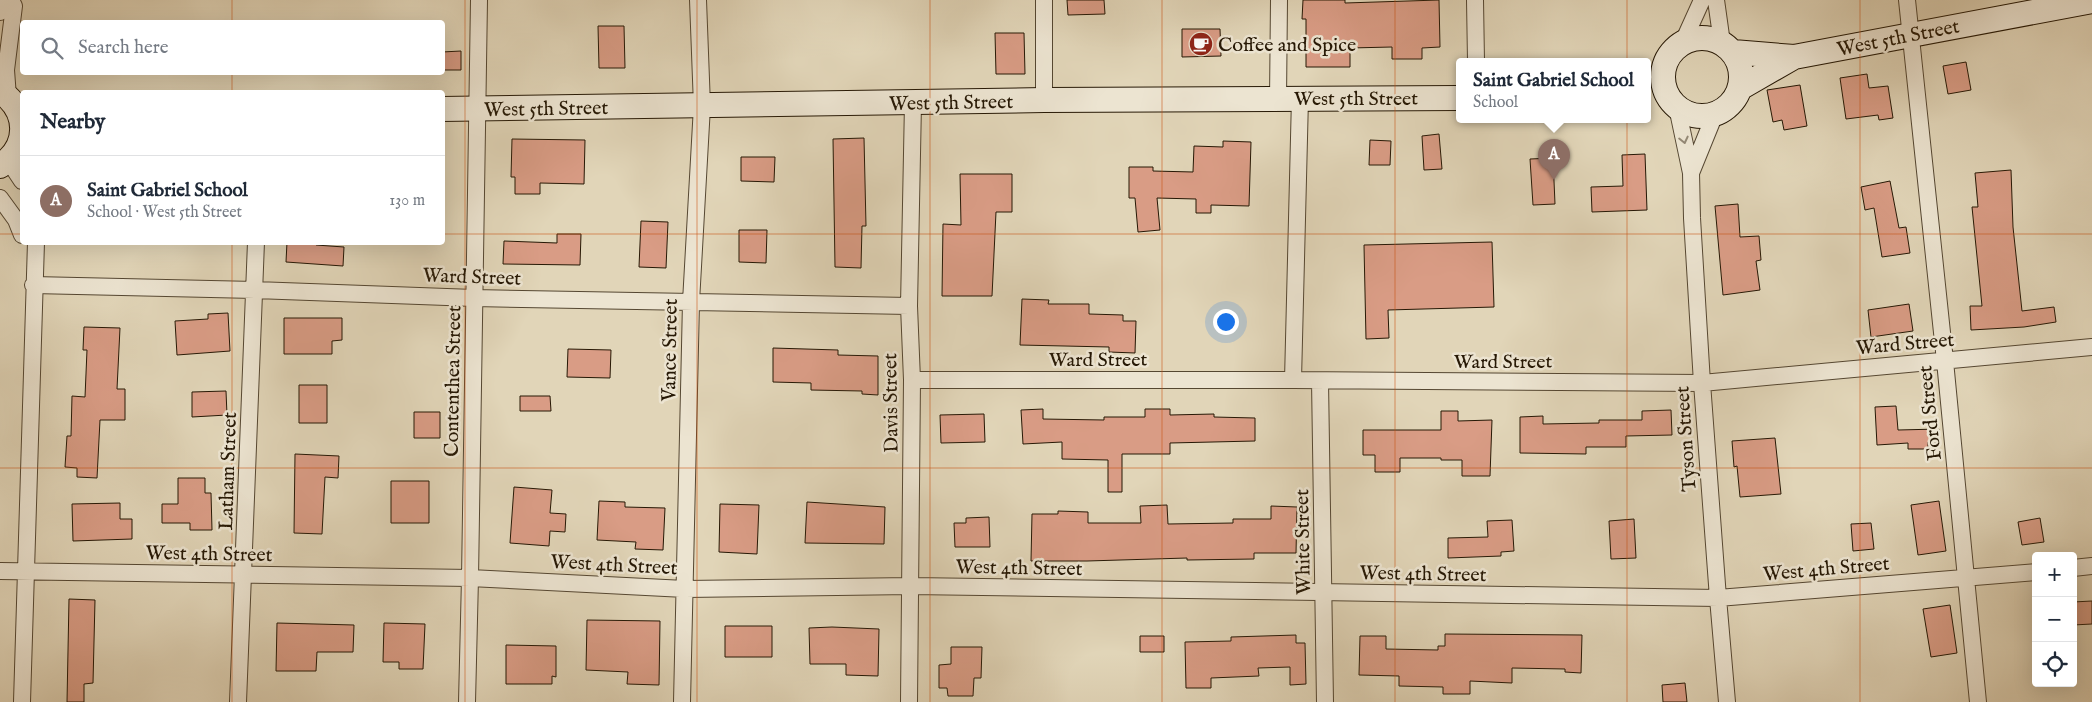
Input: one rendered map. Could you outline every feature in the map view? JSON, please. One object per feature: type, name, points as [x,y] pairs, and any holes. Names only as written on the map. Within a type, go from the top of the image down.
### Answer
[{"type":"main road","name":"West 5th Street","points":[[1728,48],[1794,57],[2092,1]]},
{"type":"main road","points":[[1703,37],[1728,48],[1740,67],[1740,88],[1729,105],[1714,114],[1701,116],[1690,115],[1665,101],[1663,86],[1656,69],[1683,42],[1703,37]]},
{"type":"main road","name":"West 5th Street","points":[[1740,88],[1794,57]]},
{"type":"main road","name":"West 5th Street","points":[[445,109],[1044,100],[1456,98]]},
{"type":"main road","points":[[12,101],[20,117]]},
{"type":"main road","points":[[4,163],[17,148],[20,140]]},
{"type":"street","points":[[0,12],[2,0]]},
{"type":"street","points":[[11,0],[14,6],[6,70],[12,101]]},
{"type":"street","name":"Contenthea Street","points":[[467,702],[479,0]]},
{"type":"street","name":"Vance Street","points":[[682,702],[691,302],[702,106],[698,0]]},
{"type":"street","points":[[1044,0],[1044,100]]},
{"type":"street","points":[[1279,0],[1289,99],[1293,380]]},
{"type":"street","points":[[1475,0],[1476,58]]},
{"type":"street","points":[[1683,42],[1702,0]]},
{"type":"street","points":[[1716,0],[1728,48]]},
{"type":"street","name":"Ford Street","points":[[1907,0],[1978,702]]},
{"type":"street","name":"Tyson Street","points":[[1665,101],[1692,173]]},
{"type":"street","name":"Davis Street","points":[[909,702],[912,380],[909,306],[913,103]]},
{"type":"street","name":"Tyson Street","points":[[1714,114],[1692,173],[1692,218],[1702,383],[1727,702]]},
{"type":"street","points":[[4,163],[20,179]]},
{"type":"street","points":[[0,198],[16,220],[20,230]]},
{"type":"street","points":[[27,245],[34,260]]},
{"type":"street","points":[[22,702],[24,572],[36,245]]},
{"type":"street","name":"Latham Street","points":[[238,702],[256,245]]},
{"type":"street","name":"Ward Street","points":[[33,285],[255,290],[474,298],[909,306]]},
{"type":"street","name":"Ward Street","points":[[912,380],[1702,383],[2092,347]]},
{"type":"street","name":"White Street","points":[[1320,382],[1325,702]]},
{"type":"street","points":[[2077,568],[2092,566]]},
{"type":"street","name":"West 4th Street","points":[[0,571],[470,578],[685,589],[911,586],[1718,598],[2032,572]]},
{"type":"building","points":[[1067,0],[1104,0],[1105,14],[1068,15]]},
{"type":"building","points":[[1303,0],[1345,0],[1345,3],[1439,0],[1440,47],[1422,48],[1422,59],[1392,59],[1392,47],[1350,48],[1350,67],[1306,67],[1306,19],[1302,19]]},
{"type":"building","points":[[598,26],[624,26],[625,68],[599,68]]},
{"type":"building","points":[[1182,29],[1220,29],[1221,56],[1182,57]]},
{"type":"building","points":[[995,33],[1024,33],[1025,74],[996,74]]},
{"type":"building","points":[[461,51],[461,70],[445,70],[445,52]]},
{"type":"building","points":[[1966,62],[1971,90],[1948,94],[1943,66]]},
{"type":"building","points":[[1867,74],[1869,88],[1888,86],[1893,118],[1879,120],[1878,115],[1846,119],[1840,78]]},
{"type":"building","points":[[1800,85],[1807,126],[1784,130],[1782,120],[1773,122],[1767,90]]},
{"type":"building","points":[[1439,134],[1442,169],[1424,170],[1422,136]]},
{"type":"building","points":[[864,138],[866,226],[862,226],[861,268],[835,267],[833,139]]},
{"type":"building","points":[[512,139],[585,140],[584,184],[540,183],[540,194],[515,194],[515,177],[511,177]]},
{"type":"building","points":[[1370,140],[1391,141],[1390,165],[1369,165]]},
{"type":"building","points":[[1223,141],[1251,142],[1249,206],[1211,205],[1211,213],[1196,213],[1196,199],[1157,198],[1160,230],[1138,232],[1135,198],[1129,198],[1129,167],[1153,167],[1153,171],[1193,172],[1194,146],[1223,147]]},
{"type":"building","points":[[1645,154],[1647,210],[1592,212],[1591,187],[1623,186],[1622,155]]},
{"type":"building","points":[[741,157],[775,157],[774,182],[741,181]]},
{"type":"building","points":[[1553,158],[1555,204],[1533,205],[1530,159]]},
{"type":"building","points":[[2011,170],[2013,227],[2022,311],[2054,307],[2056,322],[2024,327],[1971,330],[1970,306],[1982,306],[1972,207],[1978,207],[1975,173]]},
{"type":"building","points":[[960,174],[1012,174],[1012,212],[996,212],[992,296],[942,296],[943,224],[961,225]]},
{"type":"building","points":[[1890,181],[1899,228],[1906,227],[1910,253],[1882,257],[1874,208],[1865,210],[1861,187]]},
{"type":"building","points":[[1738,204],[1740,237],[1759,236],[1761,260],[1756,261],[1760,290],[1723,295],[1715,206]]},
{"type":"building","points":[[641,221],[668,222],[666,268],[639,267]]},
{"type":"building","points":[[739,230],[767,230],[766,263],[739,262]]},
{"type":"building","points":[[557,234],[581,234],[580,265],[503,264],[504,241],[557,243]]},
{"type":"building","points":[[1492,242],[1494,307],[1388,310],[1389,338],[1366,339],[1364,245]]},
{"type":"building","points":[[287,245],[344,247],[343,266],[286,262]]},
{"type":"building","points":[[1022,299],[1049,300],[1048,304],[1089,304],[1089,314],[1123,315],[1123,321],[1136,321],[1135,353],[1109,352],[1109,347],[1020,345]]},
{"type":"building","points":[[1909,304],[1913,331],[1871,337],[1868,310]]},
{"type":"building","points":[[228,313],[230,351],[177,355],[175,321],[208,319],[208,314]]},
{"type":"building","points":[[284,318],[342,318],[342,340],[332,341],[332,354],[284,354]]},
{"type":"building","points":[[84,327],[120,328],[117,389],[125,389],[125,420],[100,420],[97,478],[77,477],[77,468],[65,467],[67,436],[71,436],[72,396],[85,397],[87,350],[83,350]]},
{"type":"building","points":[[773,348],[838,350],[838,355],[878,356],[878,395],[862,394],[862,391],[811,390],[811,383],[773,382]]},
{"type":"building","points":[[568,349],[611,350],[610,378],[567,377]]},
{"type":"building","points":[[299,385],[327,385],[327,423],[299,423]]},
{"type":"building","points":[[226,391],[227,415],[192,417],[192,392]]},
{"type":"building","points":[[520,396],[550,396],[551,411],[520,411]]},
{"type":"building","points":[[1896,406],[1898,430],[1939,429],[1939,442],[1928,442],[1928,449],[1908,449],[1908,443],[1877,445],[1875,407]]},
{"type":"building","points":[[1043,409],[1043,419],[1104,420],[1104,417],[1145,417],[1145,409],[1170,409],[1170,415],[1214,414],[1214,417],[1255,418],[1255,441],[1170,443],[1170,454],[1122,454],[1122,492],[1108,492],[1108,460],[1062,459],[1062,442],[1023,444],[1021,410]]},
{"type":"building","points":[[1671,410],[1672,435],[1626,436],[1626,447],[1586,447],[1586,454],[1520,453],[1520,417],[1543,416],[1543,424],[1599,423],[1599,420],[1642,420],[1642,411]]},
{"type":"building","points":[[1441,411],[1458,411],[1458,421],[1492,420],[1490,476],[1462,476],[1462,460],[1441,460],[1441,458],[1400,458],[1400,472],[1375,472],[1375,455],[1363,455],[1363,430],[1441,430]]},
{"type":"building","points":[[414,412],[440,412],[440,438],[414,438]]},
{"type":"building","points":[[984,414],[985,442],[941,443],[940,415]]},
{"type":"building","points":[[1775,438],[1781,494],[1740,497],[1737,466],[1734,467],[1732,441]]},
{"type":"building","points":[[295,454],[339,456],[338,478],[325,477],[322,534],[294,533]]},
{"type":"building","points":[[178,478],[205,478],[205,493],[211,493],[212,530],[190,530],[190,523],[162,523],[162,504],[178,504]]},
{"type":"building","points":[[391,481],[429,481],[429,523],[391,523]]},
{"type":"building","points":[[514,487],[552,490],[550,513],[566,514],[565,532],[550,531],[549,546],[510,543]]},
{"type":"building","points":[[599,501],[625,502],[625,507],[665,508],[663,550],[635,549],[636,542],[597,540]]},
{"type":"building","points":[[1939,501],[1946,551],[1918,555],[1911,505]]},
{"type":"building","points":[[807,502],[885,507],[884,544],[805,543]]},
{"type":"building","points":[[120,503],[120,519],[132,519],[132,539],[73,541],[72,504]]},
{"type":"building","points":[[720,504],[759,505],[757,554],[719,552]]},
{"type":"building","points":[[1167,505],[1168,524],[1233,523],[1233,519],[1271,519],[1271,506],[1297,507],[1296,553],[1254,553],[1254,559],[1187,560],[1187,558],[1031,561],[1032,514],[1058,514],[1058,511],[1088,512],[1088,523],[1141,523],[1140,506]]},
{"type":"building","points":[[989,517],[990,547],[955,547],[954,523],[966,523],[966,518]]},
{"type":"building","points":[[2040,518],[2044,542],[2022,545],[2018,522]]},
{"type":"building","points":[[1634,519],[1636,558],[1611,559],[1609,521]]},
{"type":"building","points":[[1512,520],[1514,551],[1501,552],[1501,556],[1448,558],[1448,538],[1488,537],[1487,521]]},
{"type":"building","points":[[1871,523],[1874,549],[1853,551],[1851,524]]},
{"type":"building","points":[[69,599],[95,600],[93,683],[84,684],[84,702],[67,702]]},
{"type":"building","points":[[2092,601],[2092,624],[2077,625],[2077,602]]},
{"type":"building","points":[[1950,605],[1957,653],[1931,657],[1923,609]]},
{"type":"building","points":[[587,620],[660,621],[659,685],[627,684],[628,672],[586,670]]},
{"type":"building","points":[[277,623],[354,625],[353,652],[317,652],[316,671],[276,671]]},
{"type":"building","points":[[384,623],[425,624],[423,669],[399,669],[399,662],[383,662]]},
{"type":"building","points":[[725,626],[772,626],[772,657],[725,657]]},
{"type":"building","points":[[809,628],[879,629],[878,676],[846,675],[846,664],[810,664]]},
{"type":"building","points":[[1445,634],[1582,635],[1581,673],[1565,672],[1565,669],[1512,668],[1512,683],[1470,681],[1470,694],[1443,694],[1443,687],[1399,686],[1399,676],[1359,675],[1360,636],[1386,636],[1386,649],[1438,650],[1438,646],[1445,646]]},
{"type":"building","points":[[1296,635],[1296,643],[1305,643],[1306,684],[1290,685],[1290,667],[1258,668],[1259,676],[1211,678],[1211,688],[1186,688],[1185,642],[1231,641],[1231,637]]},
{"type":"building","points":[[1140,636],[1164,636],[1164,652],[1140,652]]},
{"type":"building","points":[[506,645],[556,646],[556,677],[552,676],[552,684],[506,684]]},
{"type":"building","points":[[951,647],[982,647],[981,678],[974,678],[973,696],[948,696],[947,688],[939,688],[939,665],[951,664]]},
{"type":"building","points":[[1685,683],[1687,702],[1663,702],[1662,685]]},
{"type":"place","name":"Coffee and Spice","points":[[1201,44]]},
{"type":"place","name":"Saint Gabriel School","points":[[1554,180]]}]
